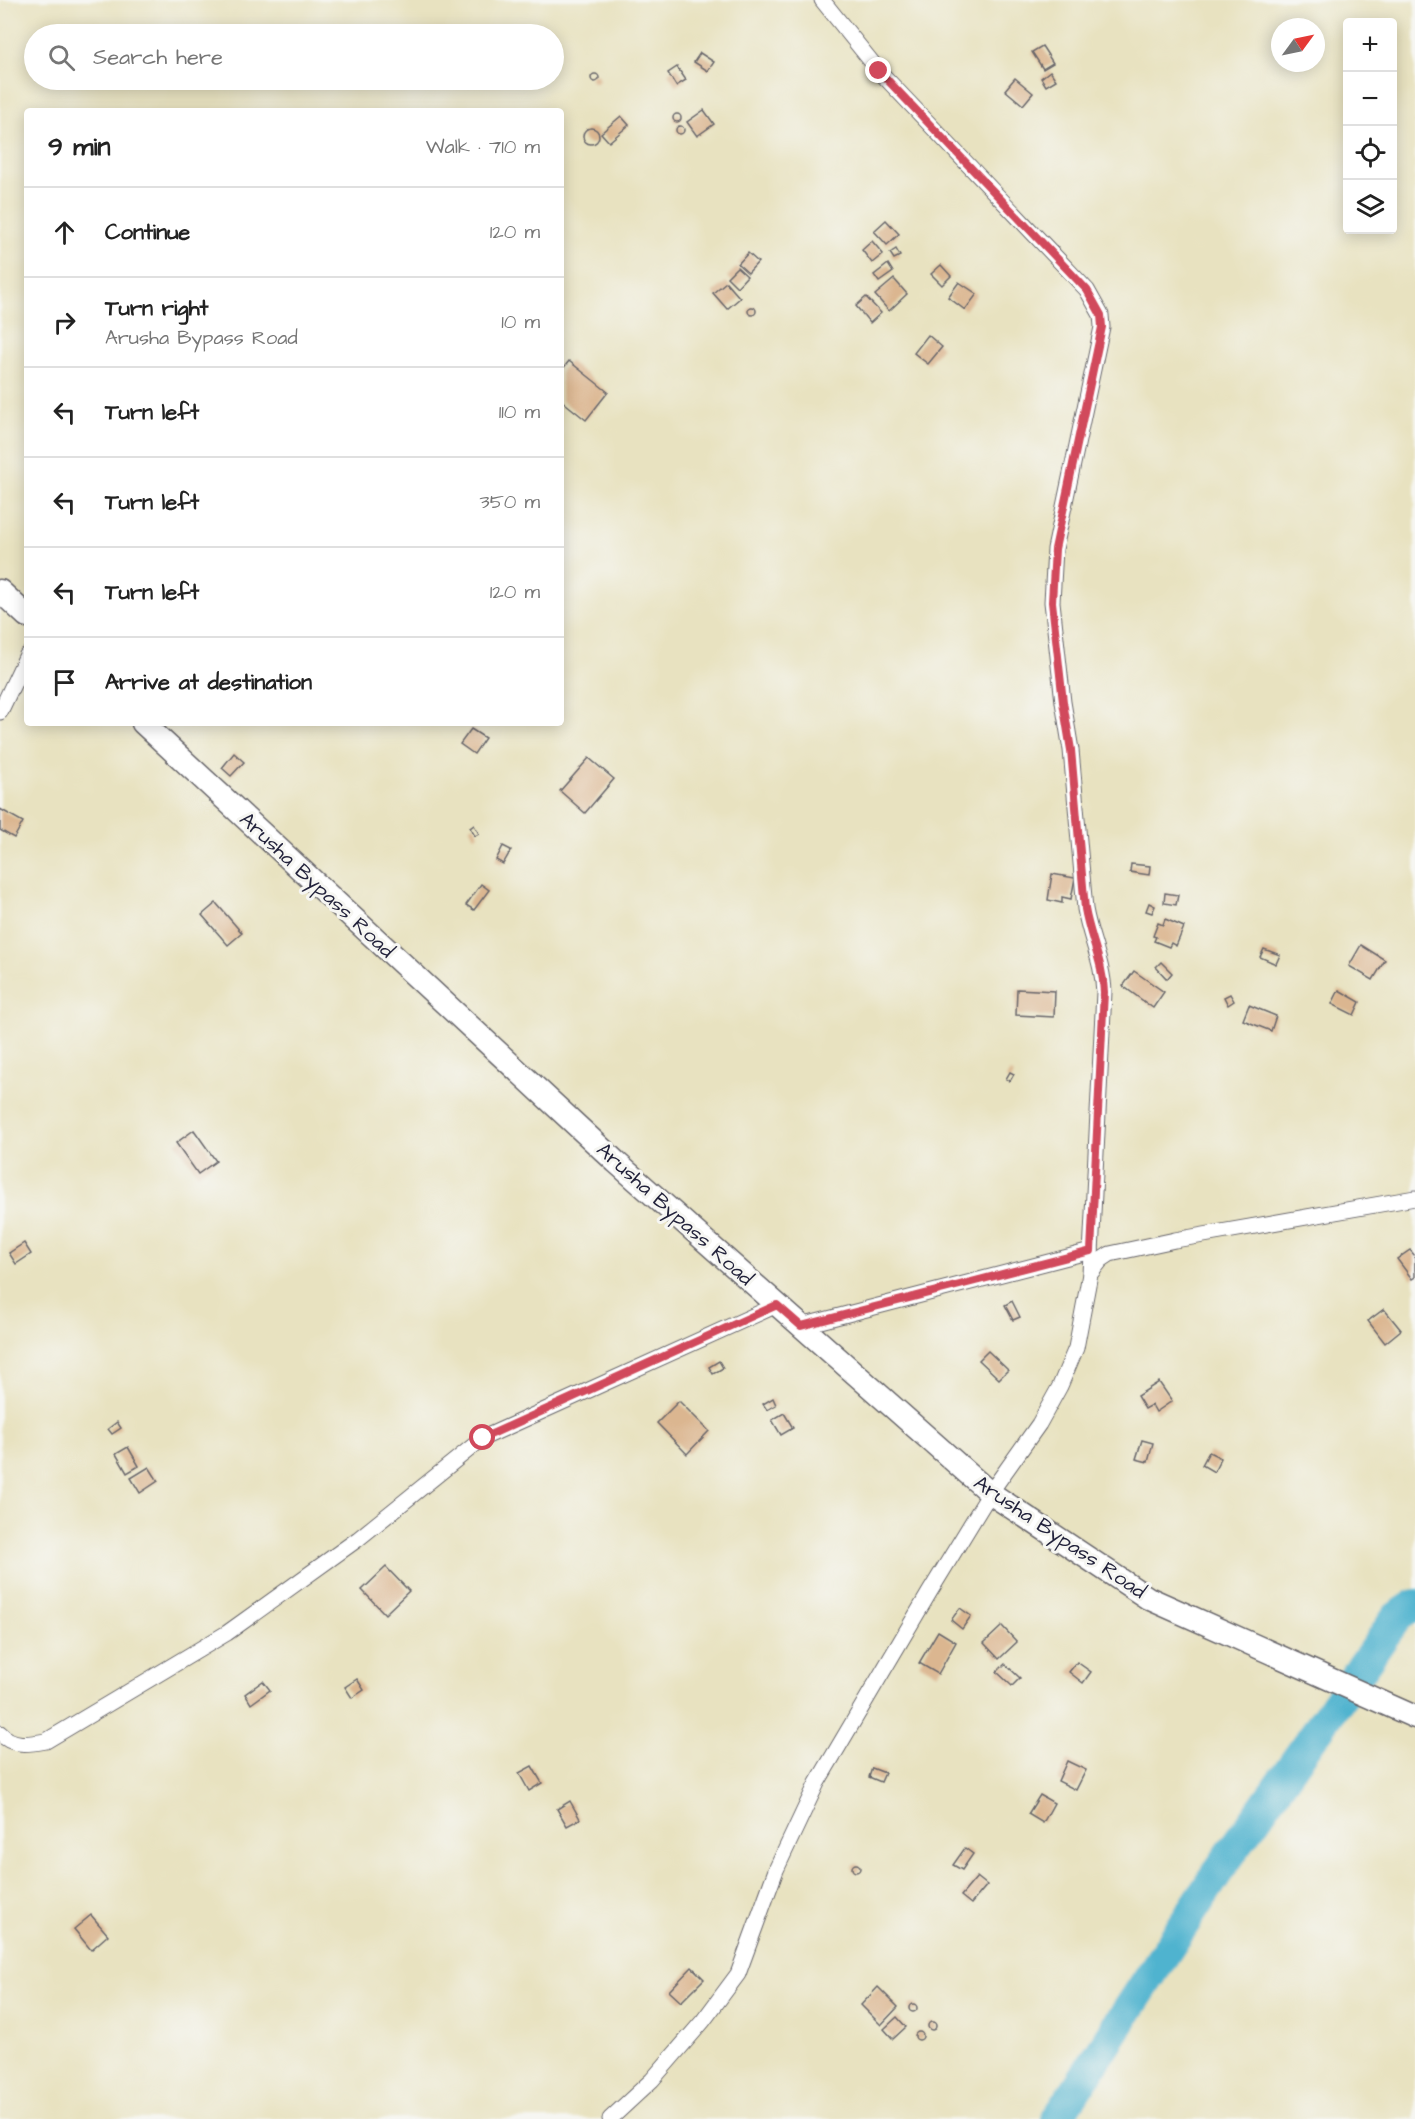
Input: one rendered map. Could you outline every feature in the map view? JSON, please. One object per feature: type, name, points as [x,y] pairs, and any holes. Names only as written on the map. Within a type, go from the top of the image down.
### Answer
[{"type":"main road","points":[[0,591],[24,613]]},
{"type":"main road","name":"Arusha Bypass Road","points":[[146,726],[607,1154],[990,1493],[1148,1598],[1415,1717]]},
{"type":"street","points":[[610,2119],[652,2080],[703,2021],[738,1974],[795,1827],[877,1681],[990,1493],[1039,1424],[1060,1386],[1076,1348],[1090,1274],[1101,1089],[1104,981],[1085,909],[1071,750],[1063,702],[1052,602],[1055,549],[1102,327],[1101,315],[1087,290],[879,71],[822,0]]},
{"type":"street","points":[[0,712],[24,661]]},
{"type":"street","points":[[1090,1274],[1110,1254],[1137,1247],[1415,1197]]},
{"type":"street","points":[[801,1326],[1091,1251]]},
{"type":"street","points":[[0,1733],[5,1740],[15,1743],[46,1741],[227,1633],[358,1539],[483,1438],[777,1305]]},
{"type":"building","points":[[1042,46],[1053,63],[1043,69],[1032,52]]},
{"type":"building","points":[[700,53],[714,62],[708,71],[694,62]]},
{"type":"building","points":[[677,67],[686,80],[676,86],[668,73]]},
{"type":"building","points":[[1050,71],[1056,80],[1046,86],[1041,78]]},
{"type":"building","points":[[595,74],[599,78],[595,82],[591,78]]},
{"type":"building","points":[[1015,78],[1033,93],[1023,105],[1005,90]]},
{"type":"building","points":[[704,110],[714,124],[697,136],[687,122]]},
{"type":"building","points":[[677,114],[681,118],[677,122],[673,118]]},
{"type":"building","points":[[621,116],[629,125],[609,142],[601,133]]},
{"type":"building","points":[[680,126],[684,130],[680,134],[676,130]]},
{"type":"building","points":[[588,128],[594,128],[599,136],[597,142],[588,144],[583,139],[583,133]]},
{"type":"building","points":[[886,220],[899,234],[887,245],[874,231]]},
{"type":"building","points":[[872,241],[883,254],[872,263],[862,250]]},
{"type":"building","points":[[896,249],[900,256],[894,259],[890,253]]},
{"type":"building","points":[[748,253],[758,262],[748,273],[738,264]]},
{"type":"building","points":[[888,264],[893,272],[879,282],[874,275]]},
{"type":"building","points":[[941,265],[951,276],[942,285],[931,274]]},
{"type":"building","points":[[737,267],[747,276],[737,287],[727,277]]},
{"type":"building","points":[[894,279],[907,294],[889,311],[875,295]]},
{"type":"building","points":[[726,282],[740,298],[727,309],[713,293]]},
{"type":"building","points":[[959,282],[977,294],[965,310],[948,297]]},
{"type":"building","points":[[866,297],[881,313],[870,323],[856,306]]},
{"type":"building","points":[[752,307],[756,311],[752,315],[748,311]]},
{"type":"building","points":[[928,335],[942,347],[928,364],[914,353]]},
{"type":"building","points":[[569,361],[608,392],[586,420],[564,402],[564,367]]},
{"type":"building","points":[[471,729],[485,738],[474,754],[460,744]]},
{"type":"building","points":[[234,753],[244,762],[231,776],[222,768]]},
{"type":"building","points":[[589,758],[614,779],[585,813],[560,791]]},
{"type":"building","points":[[0,809],[23,822],[14,838],[0,830]]},
{"type":"building","points":[[474,825],[479,834],[475,836],[470,828]]},
{"type":"building","points":[[503,846],[511,850],[503,864],[496,860]]},
{"type":"building","points":[[1131,864],[1150,866],[1149,875],[1130,872]]},
{"type":"building","points":[[1052,874],[1075,878],[1071,899],[1062,897],[1062,903],[1048,900]]},
{"type":"building","points":[[481,884],[489,890],[474,910],[466,905]]},
{"type":"building","points":[[1165,893],[1178,895],[1176,905],[1164,903]]},
{"type":"building","points":[[216,903],[242,933],[228,945],[202,915]]},
{"type":"building","points":[[1149,903],[1155,906],[1152,913],[1146,911]]},
{"type":"building","points":[[1165,919],[1184,927],[1176,946],[1171,943],[1169,947],[1154,941],[1156,937],[1153,936],[1158,923],[1163,925]]},
{"type":"building","points":[[1361,945],[1385,960],[1373,980],[1349,966]]},
{"type":"building","points":[[1264,949],[1280,955],[1276,964],[1260,957]]},
{"type":"building","points":[[1161,962],[1172,973],[1167,979],[1156,967]]},
{"type":"building","points":[[1134,971],[1164,992],[1153,1008],[1123,986]]},
{"type":"building","points":[[1017,989],[1055,991],[1054,1017],[1016,1015]]},
{"type":"building","points":[[1339,990],[1360,1002],[1354,1015],[1332,1004]]},
{"type":"building","points":[[1230,994],[1234,1001],[1228,1005],[1224,997]]},
{"type":"building","points":[[1249,1005],[1276,1016],[1271,1031],[1243,1020]]},
{"type":"building","points":[[1010,1072],[1014,1074],[1010,1081],[1006,1079]]},
{"type":"building","points":[[194,1130],[216,1161],[198,1174],[176,1143]]},
{"type":"building","points":[[24,1243],[31,1254],[16,1264],[9,1253]]},
{"type":"building","points":[[1410,1250],[1415,1256],[1415,1277],[1412,1279],[1397,1259]]},
{"type":"building","points":[[1012,1301],[1020,1317],[1013,1320],[1005,1305]]},
{"type":"building","points":[[1384,1309],[1401,1330],[1385,1343],[1368,1321]]},
{"type":"building","points":[[988,1351],[1008,1370],[999,1379],[979,1360]]},
{"type":"building","points":[[719,1361],[723,1368],[713,1374],[709,1367]]},
{"type":"building","points":[[1159,1382],[1172,1401],[1156,1412],[1152,1405],[1145,1409],[1137,1396]]},
{"type":"building","points":[[773,1398],[776,1405],[767,1410],[763,1404]]},
{"type":"building","points":[[679,1401],[709,1431],[687,1454],[657,1423]]},
{"type":"building","points":[[784,1413],[793,1428],[781,1435],[772,1420]]},
{"type":"building","points":[[117,1422],[121,1428],[112,1434],[108,1429]]},
{"type":"building","points":[[1142,1440],[1153,1443],[1148,1462],[1136,1459]]},
{"type":"building","points":[[128,1447],[139,1466],[127,1473],[116,1454]]},
{"type":"building","points":[[1209,1452],[1221,1458],[1214,1472],[1202,1465]]},
{"type":"building","points":[[149,1467],[158,1481],[140,1493],[131,1478]]},
{"type":"building","points":[[386,1567],[409,1591],[385,1614],[362,1590]]},
{"type":"building","points":[[960,1608],[971,1616],[962,1629],[951,1620]]},
{"type":"building","points":[[1002,1626],[1017,1642],[999,1659],[984,1643]]},
{"type":"building","points":[[938,1631],[956,1642],[938,1674],[919,1663]]},
{"type":"building","points":[[1077,1662],[1091,1672],[1083,1683],[1069,1672]]},
{"type":"building","points":[[1005,1664],[1020,1678],[1012,1686],[997,1672]]},
{"type":"building","points":[[357,1679],[364,1690],[352,1698],[345,1687]]},
{"type":"building","points":[[263,1681],[270,1690],[251,1704],[245,1694]]},
{"type":"building","points":[[1067,1761],[1086,1770],[1076,1790],[1058,1781]]},
{"type":"building","points":[[532,1766],[542,1783],[529,1791],[519,1773]]},
{"type":"building","points":[[872,1768],[885,1773],[881,1782],[869,1777]]},
{"type":"building","points":[[1040,1795],[1054,1803],[1043,1823],[1028,1814]]},
{"type":"building","points":[[570,1801],[580,1819],[567,1826],[557,1809]]},
{"type":"building","points":[[965,1848],[973,1854],[962,1870],[953,1865]]},
{"type":"building","points":[[856,1864],[860,1868],[856,1872],[852,1868]]},
{"type":"building","points":[[977,1877],[987,1885],[971,1904],[961,1896]]},
{"type":"building","points":[[91,1915],[108,1935],[91,1950],[74,1929]]},
{"type":"building","points":[[692,1967],[704,1979],[681,2002],[669,1991]]},
{"type":"building","points":[[878,1987],[898,2007],[881,2025],[861,2005]]},
{"type":"building","points":[[913,2004],[917,2008],[913,2012],[909,2008]]},
{"type":"building","points":[[897,2017],[906,2027],[893,2039],[884,2029]]},
{"type":"building","points":[[932,2022],[936,2026],[932,2030],[928,2026]]},
{"type":"building","points":[[919,2032],[923,2036],[919,2040],[915,2036]]},
{"type":"waterway","points":[[1057,2119],[1217,1873],[1397,1617],[1415,1605]]},
{"type":"route","points":[[483,1438],[507,1425],[570,1400],[700,1342],[777,1305],[801,1326],[1091,1251],[1101,1089],[1103,970],[1089,929],[1085,909],[1071,750],[1063,702],[1052,602],[1055,549],[1102,327],[1101,315],[1087,290],[879,71]]}]
